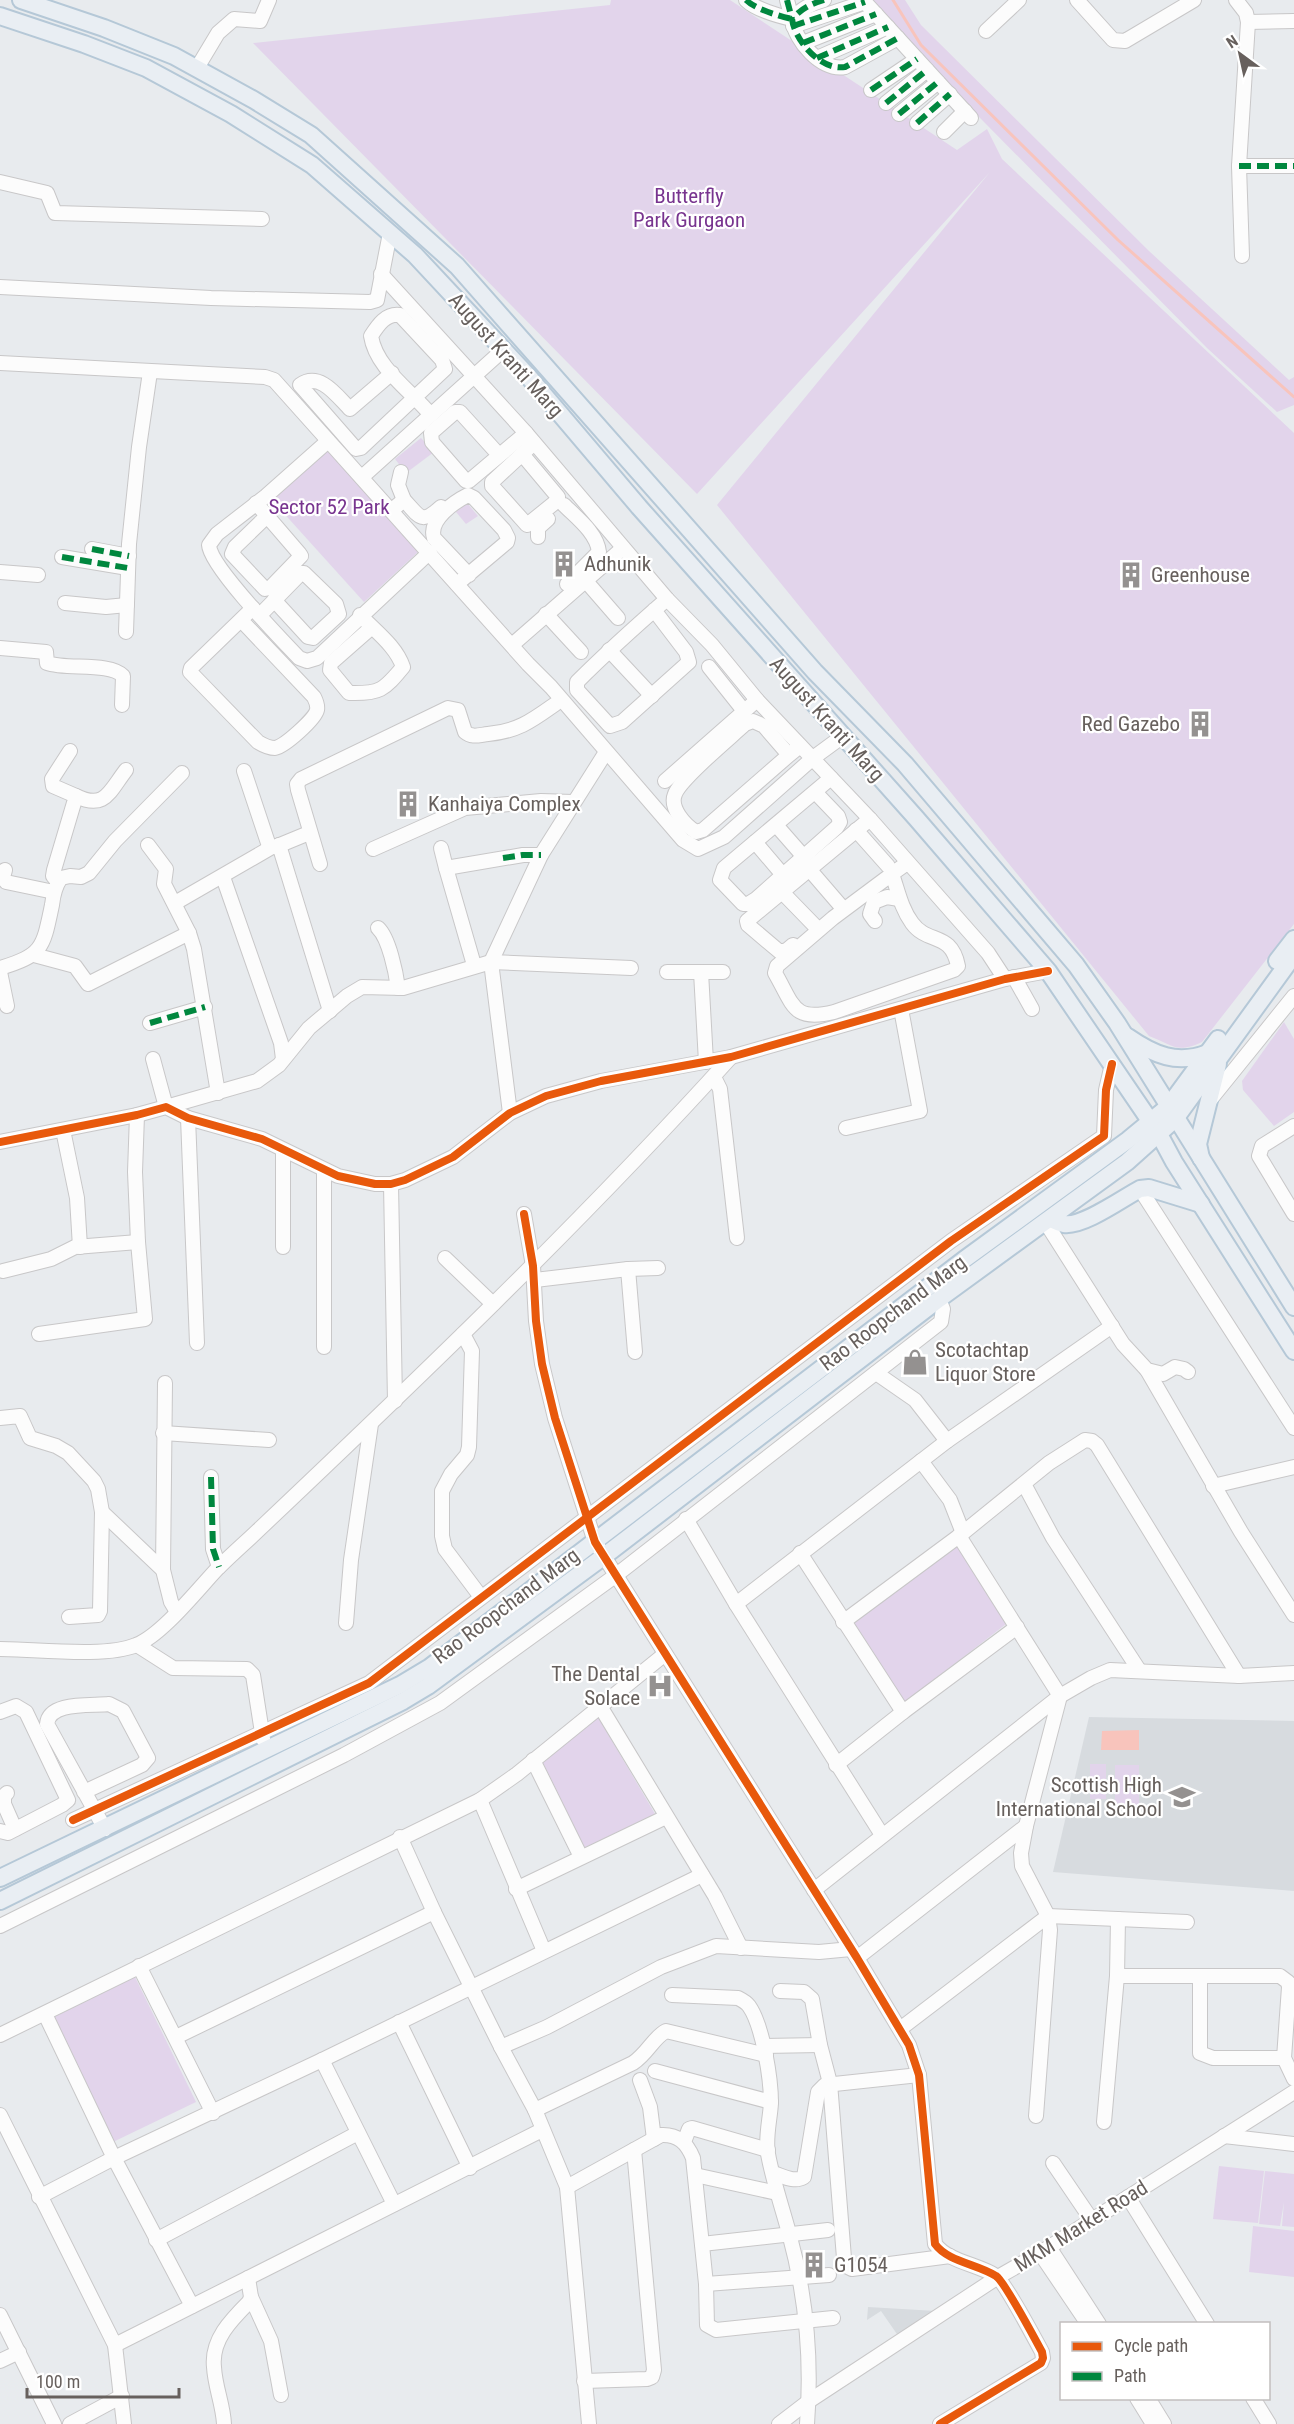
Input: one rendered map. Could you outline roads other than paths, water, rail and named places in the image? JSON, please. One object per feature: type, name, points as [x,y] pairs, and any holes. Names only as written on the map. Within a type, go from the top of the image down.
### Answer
[{"type":"main road","name":"August Kranti Marg","points":[[21,0],[104,28],[174,56],[254,100],[311,135],[457,266],[815,672],[905,764],[1076,965],[1125,1035],[1171,1113],[1294,1307]]},
{"type":"main road","name":"August Kranti Marg","points":[[0,16],[84,44],[146,68],[231,114],[312,165],[415,255],[503,350],[1048,971],[1154,1128],[1294,1351]]},
{"type":"main road","points":[[676,549],[694,533]]},
{"type":"main road","points":[[883,781],[905,764]]},
{"type":"main road","points":[[916,818],[937,801]]},
{"type":"main road","points":[[1154,1128],[1171,1113],[1294,939]]},
{"type":"main road","points":[[1201,1159],[1198,1144],[1210,1100],[1214,1054],[1294,955]]},
{"type":"main road","points":[[1125,1035],[1149,1051],[1171,1059],[1214,1054]]},
{"type":"main road","name":"Rao Roopchand Marg","points":[[0,1901],[429,1686],[603,1557],[939,1299],[1127,1162],[1154,1128]]},
{"type":"main road","name":"Rao Roopchand Marg","points":[[0,1878],[400,1685],[430,1667],[965,1259],[1118,1148],[1154,1128]]},
{"type":"main road","points":[[1048,1221],[1065,1224],[1086,1219],[1140,1189],[1157,1190],[1201,1204]]},
{"type":"street","points":[[197,68],[218,33],[234,19],[260,21],[269,0]]},
{"type":"street","points":[[787,0],[793,22],[803,43],[817,58],[836,68],[844,67],[898,38]]},
{"type":"street","points":[[793,22],[806,6],[824,0]]},
{"type":"street","points":[[986,31],[1018,0]]},
{"type":"street","points":[[1077,0],[1113,40],[1125,41],[1194,0]]},
{"type":"street","points":[[1236,0],[1248,22],[1239,166],[1242,256]]},
{"type":"street","points":[[760,4],[793,22],[864,1],[968,115],[944,132]]},
{"type":"street","points":[[803,43],[876,14]]},
{"type":"street","points":[[1248,22],[1294,21]]},
{"type":"street","points":[[817,58],[888,27]]},
{"type":"street","points":[[871,90],[917,59]]},
{"type":"street","points":[[886,103],[927,70]]},
{"type":"street","points":[[899,114],[938,82]]},
{"type":"street","points":[[917,123],[950,94]]},
{"type":"street","points":[[1239,166],[1294,166]]},
{"type":"street","points":[[0,182],[47,193],[55,213],[262,219]]},
{"type":"street","points":[[0,287],[211,298],[370,302],[376,300],[390,233]]},
{"type":"street","points":[[381,274],[530,438],[667,599],[712,645],[757,700],[870,819],[1010,978],[1032,1009]]},
{"type":"street","points":[[350,409],[319,381],[311,380],[300,384],[333,424],[358,449],[414,396],[445,369],[446,364],[400,315],[393,314],[387,317],[371,336],[376,356],[392,372],[414,396],[430,414]]},
{"type":"street","points":[[362,477],[503,350]]},
{"type":"street","points":[[0,363],[266,377],[274,380],[430,552],[682,840],[699,849],[724,837],[813,758],[843,736]]},
{"type":"street","points":[[126,632],[129,562],[139,447],[150,372]]},
{"type":"street","points":[[333,424],[392,372]]},
{"type":"street","points":[[499,455],[460,412],[455,412],[431,433],[432,442],[466,481],[499,455],[530,438]]},
{"type":"street","points":[[522,454],[558,497],[558,500],[527,525],[492,486],[492,482],[522,454],[530,438]]},
{"type":"street","points":[[328,441],[217,534],[209,544],[213,556],[259,615],[299,658],[307,661],[317,658],[360,615],[430,552]]},
{"type":"street","points":[[401,472],[398,485],[404,500],[419,516],[424,518],[430,517],[457,493]]},
{"type":"street","points":[[538,537],[538,528],[577,494]]},
{"type":"street","points":[[457,584],[469,575],[507,542],[508,538],[495,520],[474,498],[468,495],[440,517],[433,525],[432,531],[434,538],[469,575]]},
{"type":"street","points":[[392,510],[404,500]]},
{"type":"street","points":[[256,503],[301,556],[270,588],[265,589],[232,554],[267,516]]},
{"type":"street","points":[[512,645],[599,552],[593,535],[564,505]]},
{"type":"street","points":[[541,613],[623,548]]},
{"type":"street","points":[[92,549],[129,562]]},
{"type":"street","points":[[62,557],[129,562]]},
{"type":"street","points":[[0,572],[38,575]]},
{"type":"street","points":[[253,633],[259,615],[274,600],[301,573],[304,573],[336,604],[339,614],[313,638],[308,637],[274,600]]},
{"type":"street","points":[[585,580],[618,618]]},
{"type":"street","points":[[654,610],[689,658],[689,662],[622,722],[610,726],[576,686],[577,682],[609,650],[654,610],[667,599]]},
{"type":"street","points":[[65,603],[106,607],[127,604]]},
{"type":"street","points":[[541,613],[581,652]]},
{"type":"street","points":[[241,620],[314,697],[317,705],[317,712],[311,720],[280,746],[273,748],[258,742],[190,672],[191,668],[241,620],[259,615]]},
{"type":"street","points":[[360,615],[372,627],[400,659],[403,667],[392,680],[374,693],[349,693],[330,670],[331,663],[372,627]]},
{"type":"street","points":[[0,648],[43,651],[47,653],[47,663],[55,666],[119,672],[123,676],[122,705]]},
{"type":"street","points":[[609,650],[652,696]]},
{"type":"street","points":[[709,667],[744,711]]},
{"type":"street","points":[[320,864],[309,833],[297,783],[448,708],[458,710],[465,732],[472,736],[518,729],[561,700]]},
{"type":"street","points":[[665,780],[757,700]]},
{"type":"street","points":[[789,755],[764,726],[753,721],[745,724],[682,783],[674,795],[674,807],[690,829],[696,832],[703,830],[800,746]]},
{"type":"street","points":[[70,751],[52,779],[52,784],[91,803],[97,803],[103,799],[126,770]]},
{"type":"street","points":[[510,1113],[491,962],[541,855],[606,752]]},
{"type":"street","points":[[244,771],[266,842],[275,846],[330,1011]]},
{"type":"street","points":[[7,1006],[0,970],[34,955],[46,934],[56,887],[64,876],[81,877],[89,873],[114,841],[182,773]]},
{"type":"street","points":[[831,778],[724,868],[720,880],[724,886],[743,904],[748,904],[783,875],[806,863],[870,819]]},
{"type":"street","points":[[815,792],[838,816],[840,822],[782,891],[747,921],[748,925],[780,952],[787,951],[840,905],[890,870]]},
{"type":"street","points":[[56,887],[54,870],[76,796]]},
{"type":"street","points":[[373,849],[465,808],[542,801],[573,802]]},
{"type":"street","points":[[776,825],[840,905]]},
{"type":"street","points":[[856,830],[890,870],[899,899],[913,925],[927,936],[945,942],[956,954],[958,966],[954,970],[834,1012],[815,1017],[805,1015],[796,1008],[776,973],[777,966],[833,918],[890,870],[904,859]]},
{"type":"street","points":[[175,903],[275,846],[309,833]]},
{"type":"street","points":[[755,842],[783,875]]},
{"type":"street","points":[[148,845],[166,869],[164,884],[189,933],[205,1007],[218,1093]]},
{"type":"street","points":[[441,848],[474,965]]},
{"type":"street","points":[[446,868],[523,855],[541,855]]},
{"type":"street","points":[[5,870],[3,878],[6,882],[56,887]]},
{"type":"street","points":[[223,877],[281,1043],[283,1059]]},
{"type":"street","points":[[782,891],[815,926]]},
{"type":"street","points":[[874,921],[870,914],[874,902],[887,897],[899,899]]},
{"type":"street","points":[[378,928],[384,935],[398,988]]},
{"type":"street","points":[[34,955],[75,966],[88,984],[189,933]]},
{"type":"street","points":[[0,1142],[137,1115],[257,1081],[279,1065],[309,1028],[347,996],[362,987],[398,988],[414,985],[474,965],[491,962],[631,968]]},
{"type":"street","points":[[153,1059],[166,1107],[188,1118],[247,1134],[324,1171],[354,1181],[392,1184],[414,1177],[453,1157],[472,1145],[510,1113],[546,1095],[601,1081],[731,1057],[1010,978],[1048,971]]},
{"type":"street","points":[[667,972],[723,972]]},
{"type":"street","points":[[701,972],[706,1062]]},
{"type":"street","points":[[1210,1100],[1294,996]]},
{"type":"street","points":[[150,1023],[205,1007]]},
{"type":"street","points":[[846,1128],[920,1111],[901,1009]]},
{"type":"street","points":[[0,1648],[102,1652],[137,1645],[177,1612],[219,1567],[395,1401],[493,1304],[534,1273],[731,1057]]},
{"type":"street","points":[[73,1820],[369,1683],[481,1597],[587,1520],[951,1241],[1104,1136],[1106,1090],[1112,1064]]},
{"type":"street","points":[[714,1077],[720,1089],[737,1238]]},
{"type":"street","points":[[39,1334],[145,1319],[135,1172],[137,1115]]},
{"type":"street","points":[[188,1118],[197,1343]]},
{"type":"street","points":[[1294,1126],[1262,1146],[1259,1156],[1294,1214]]},
{"type":"street","points":[[63,1131],[77,1198],[80,1247]]},
{"type":"street","points":[[283,1150],[283,1247]]},
{"type":"street","points":[[324,1171],[324,1347]]},
{"type":"street","points":[[392,1184],[395,1401]]},
{"type":"street","points":[[1140,1189],[1294,1428]]},
{"type":"street","points":[[524,1214],[534,1273],[536,1321],[542,1364],[555,1418],[595,1542],[854,1954],[900,2029],[915,2059],[919,2076],[932,2236],[939,2249],[998,2277],[1042,2352],[1041,2363],[940,2424]]},
{"type":"street","points":[[1048,1221],[1123,1344],[1147,1370],[1213,1486],[1294,1615]]},
{"type":"street","points":[[3,1271],[51,1259],[67,1250],[80,1247],[138,1242]]},
{"type":"street","points":[[445,1258],[493,1304]]},
{"type":"street","points":[[534,1273],[658,1268]]},
{"type":"street","points":[[628,1269],[635,1353]]},
{"type":"street","points":[[0,1926],[440,1704],[615,1576],[941,1322],[943,1309],[939,1299]]},
{"type":"street","points":[[736,1604],[947,1441],[1112,1326]]},
{"type":"street","points":[[463,1334],[472,1351],[470,1447],[442,1491],[442,1536],[445,1549],[481,1597]]},
{"type":"street","points":[[1147,1370],[1163,1374],[1175,1367],[1188,1372]]},
{"type":"street","points":[[876,1373],[915,1400],[947,1441]]},
{"type":"street","points":[[165,1383],[164,1570],[171,1602],[177,1612]]},
{"type":"street","points":[[0,1418],[20,1416],[30,1438],[56,1446],[68,1453],[94,1481],[100,1494],[102,1512],[100,1611],[98,1614],[69,1617]]},
{"type":"street","points":[[346,1623],[351,1560],[371,1424]]},
{"type":"street","points":[[163,1433],[269,1440]]},
{"type":"street","points":[[843,1622],[961,1535],[1048,1463],[1085,1440],[1097,1445],[1239,1676]]},
{"type":"street","points":[[921,1461],[950,1500],[961,1535],[1060,1696],[1021,1853],[1022,1866],[1048,1916],[1050,1930],[1036,2116]]},
{"type":"street","points":[[1213,1486],[1294,1467]]},
{"type":"street","points":[[211,1477],[213,1550],[219,1567]]},
{"type":"street","points":[[1024,1484],[1053,1538],[1139,1670]]},
{"type":"street","points":[[102,1512],[164,1570]]},
{"type":"street","points":[[686,1519],[736,1604],[882,1835]]},
{"type":"street","points":[[800,1553],[903,1712]]},
{"type":"street","points":[[837,1765],[903,1712],[1017,1627]]},
{"type":"street","points":[[137,1645],[173,1668],[247,1669],[251,1671],[265,1750]]},
{"type":"street","points":[[0,2036],[400,1837],[480,1800],[517,1774],[665,1654]]},
{"type":"street","points":[[814,1890],[1060,1696],[1091,1678],[1110,1670],[1239,1676],[1294,1673]]},
{"type":"street","points":[[84,1792],[142,1765],[148,1758],[123,1711],[109,1704],[60,1708],[48,1716],[47,1724],[84,1792],[105,1828]]},
{"type":"street","points":[[0,1712],[16,1706],[26,1712],[68,1800],[8,1833],[0,1831]]},
{"type":"street","points":[[600,1706],[715,1896],[741,1948]]},
{"type":"street","points":[[532,1760],[581,1857]]},
{"type":"street","points":[[7,1793],[3,1799],[4,1804],[15,1828]]},
{"type":"street","points":[[480,1800],[544,1951]]},
{"type":"street","points":[[62,1805],[69,1810],[82,1839]]},
{"type":"street","points":[[516,1889],[666,1817]]},
{"type":"street","points":[[501,2047],[547,2027],[661,1967],[716,1946],[854,1954],[1026,1826]]},
{"type":"street","points":[[400,1837],[434,1912],[535,2110],[567,2187],[589,2424]]},
{"type":"street","points":[[39,2197],[114,2158],[213,2113],[702,1875]]},
{"type":"street","points":[[176,2037],[434,1912]]},
{"type":"street","points":[[900,2029],[1048,1916],[1187,1922]]},
{"type":"street","points":[[1104,2122],[1117,1976],[1118,1918]]},
{"type":"street","points":[[140,1966],[213,2113]]},
{"type":"street","points":[[1117,1976],[1275,1975],[1284,1978],[1289,1987],[1284,2058],[1294,2079]]},
{"type":"street","points":[[1200,1976],[1200,2053],[1213,2058],[1284,2058]]},
{"type":"street","points":[[780,1991],[804,1992],[812,1999],[819,2045],[830,2083],[846,2266],[852,2269],[950,2256]]},
{"type":"street","points":[[672,1995],[738,1998],[745,2002],[750,2007],[765,2051],[771,2102],[768,2150],[777,2193],[790,2234],[807,2321],[809,2401],[807,2424]]},
{"type":"street","points":[[45,2014],[114,2158],[192,2306]]},
{"type":"street","points":[[399,2022],[470,2168]]},
{"type":"street","points":[[535,2110],[633,2063],[647,2052],[659,2034],[666,2031],[765,2051],[819,2045]]},
{"type":"street","points":[[322,2060],[394,2204]]},
{"type":"street","points":[[655,2071],[771,2102]]},
{"type":"street","points":[[773,2173],[791,2179],[799,2180],[804,2177],[818,2092],[830,2083],[919,2076]]},
{"type":"street","points":[[640,2080],[650,2107],[654,2139]]},
{"type":"street","name":"MKM Market Road","points":[[779,2424],[809,2401],[998,2277],[1294,2092]]},
{"type":"street","points":[[0,2115],[115,2345],[124,2424]]},
{"type":"street","points":[[684,2142],[689,2129],[693,2128],[768,2150]]},
{"type":"street","points":[[115,2345],[543,2130]]},
{"type":"street","points":[[156,2240],[358,2133]]},
{"type":"street","points":[[567,2187],[661,2135],[669,2134],[684,2142],[693,2158],[706,2284],[706,2321],[711,2329],[833,2318]]},
{"type":"street","points":[[1224,2136],[1294,2144]]},
{"type":"street","points":[[584,2381],[647,2379],[652,2376],[654,2370],[634,2150]]},
{"type":"street","points":[[1053,2163],[1091,2219]]},
{"type":"street","points":[[695,2175],[777,2193]]},
{"type":"street","points":[[1128,2197],[1206,2322]]},
{"type":"street","points":[[702,2244],[828,2230]]},
{"type":"street","points":[[1044,2250],[1087,2322]]},
{"type":"street","points":[[1044,2250],[1098,2322]]},
{"type":"street","points":[[706,2284],[829,2274]]},
{"type":"street","points":[[248,2278],[251,2297],[271,2341],[281,2395]]},
{"type":"street","points":[[224,2424],[223,2409],[213,2367],[215,2349],[225,2329],[251,2297]]},
{"type":"street","points":[[0,2315],[54,2424]]},
{"type":"street","points":[[0,2361],[19,2352]]},
{"type":"street","points":[[70,2424],[122,2396]]},
{"type":"street","points":[[1138,2400],[1153,2424]]},
{"type":"street","points":[[1149,2400],[1164,2424]]},
{"type":"street","points":[[1254,2400],[1269,2424]]},
{"type":"waterway","points":[[893,0],[921,45],[1118,240],[1294,397]]},
{"type":"place","name":"Adhunik","points":[[564,564]]},
{"type":"place","name":"Greenhouse","points":[[1131,575]]},
{"type":"place","name":"Red Gazebo","points":[[1200,724]]},
{"type":"place","name":"Kanhaiya Complex","points":[[408,804]]},
{"type":"place","name":"Scotachtap Liquor Store","points":[[915,1362]]},
{"type":"place","name":"The Dental Solace","points":[[660,1686]]},
{"type":"place","name":"Scottish High International School","points":[[1182,1797]]},
{"type":"place","name":"G1054","points":[[814,2265]]},
{"type":"park label","name":"Butterfly Park Gurgaon","points":[[689,208]]},
{"type":"park label","name":"Sector 52 Park","points":[[329,507]]}]
